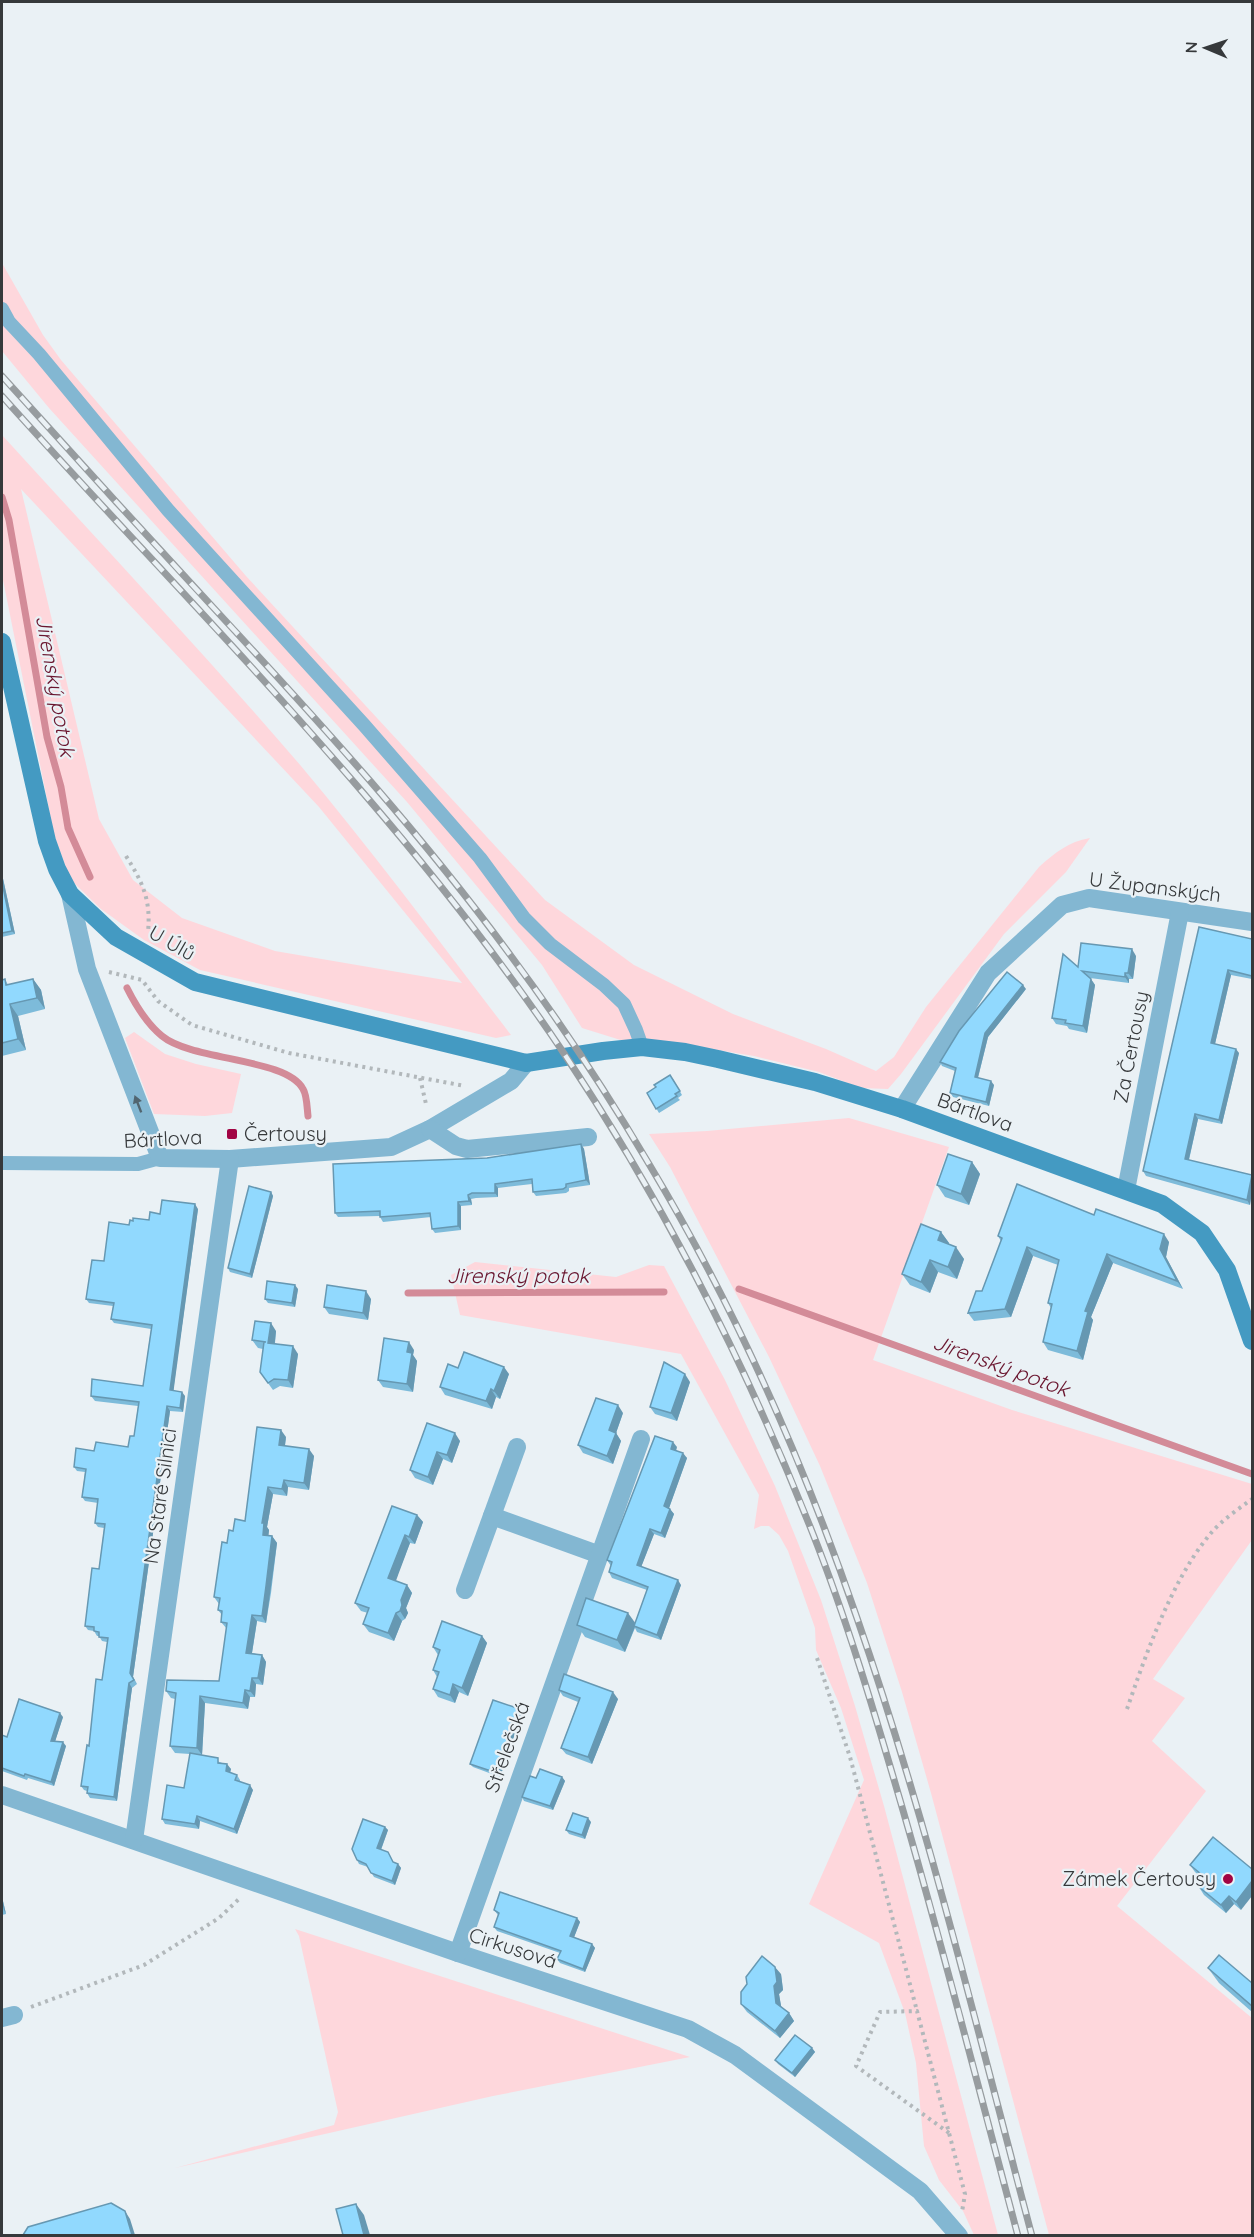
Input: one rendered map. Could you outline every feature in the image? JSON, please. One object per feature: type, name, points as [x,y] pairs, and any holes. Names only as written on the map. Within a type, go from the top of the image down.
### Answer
[{"type":"street","name":"U Úlů","points":[[2,642],[47,842],[57,869],[70,894],[116,937],[195,982],[532,1063]]},
{"type":"street","points":[[70,894],[87,969],[160,1158]]},
{"type":"street","name":"U Županských","points":[[902,1109],[988,973],[1062,904],[1089,898],[1252,922]]},
{"type":"street","name":"Za Čertousy","points":[[1126,1190],[1180,912]]},
{"type":"street","name":"Bártlova","points":[[160,1158],[230,1159],[391,1147],[430,1129],[511,1081],[532,1063],[642,1047],[685,1052],[804,1080],[902,1109],[1162,1204],[1202,1233],[1227,1270],[1252,1341]]},
{"type":"street","points":[[430,1129],[456,1146],[467,1149],[588,1137]]},
{"type":"street","name":"Na Staré Silnici","points":[[135,1840],[230,1159]]},
{"type":"street","name":"Střelečská","points":[[458,1953],[641,1438]]},
{"type":"street","points":[[465,1590],[517,1447]]},
{"type":"street","points":[[492,1516],[600,1555]]},
{"type":"street","name":"Cirkusová","points":[[2,1795],[458,1953],[687,2029],[735,2055],[920,2191],[959,2234]]},
{"type":"lane","points":[[2,309],[9,322],[39,354],[168,510],[371,733],[480,858],[524,918],[550,944],[604,984],[624,1004],[642,1047]]},
{"type":"lane","name":"Bártlova","points":[[2,1163],[138,1164],[160,1158]]},
{"type":"path","points":[[126,856],[141,881],[149,915],[146,954]]},
{"type":"path","points":[[87,969],[142,980],[158,1001],[192,1025],[289,1053],[467,1086],[475,1102]]},
{"type":"path","points":[[420,1078],[426,1104]]},
{"type":"path","points":[[1126,1709],[1147,1650],[1186,1568],[1208,1536],[1232,1513],[1252,1499]]},
{"type":"path","points":[[817,1658],[850,1757],[965,2194],[959,2234]]},
{"type":"path","points":[[8,2017],[22,2006],[31,2007],[144,1965],[219,1918],[255,1882]]},
{"type":"path","points":[[917,2012],[880,2012],[856,2066],[949,2133]]},
{"type":"shaded area","points":[[2,263],[43,335],[61,360],[246,576],[545,900],[634,965],[733,1014],[826,1049],[876,1071],[894,1057],[926,1007],[1039,867],[1063,848],[1090,838],[1066,872],[1004,934],[888,1089],[861,1088],[819,1072],[754,1056],[682,1044],[627,1042],[582,1028],[542,965],[407,802],[49,408],[2,351]]},
{"type":"shaded area","points":[[2,435],[301,766],[511,1035],[496,1038],[200,970],[144,940],[101,909],[70,879],[54,834],[2,575]],"holes":[[[21,489],[319,807],[462,983],[275,951],[182,918],[133,880],[99,819]]]},
{"type":"shaded area","points":[[134,1032],[165,1054],[241,1074],[232,1113],[205,1116],[154,1114],[125,1038]]},
{"type":"shaded area","points":[[849,1118],[949,1147],[873,1360],[1012,1410],[1252,1484],[1252,1540],[1153,1679],[1185,1698],[1152,1741],[1206,1791],[1117,1906],[1252,2018],[1252,2235],[1049,2235],[931,1793],[867,1583],[820,1466],[769,1357],[670,1167],[649,1134]]},
{"type":"shaded area","points":[[475,1262],[616,1277],[649,1265],[664,1266],[725,1380],[775,1486],[821,1600],[884,1806],[998,2235],[974,2235],[963,2211],[939,2180],[924,2146],[916,2063],[905,2013],[879,1943],[809,1904],[864,1780],[841,1708],[816,1650],[815,1628],[788,1551],[779,1535],[769,1526],[754,1529],[759,1495],[681,1354],[460,1315],[451,1275]]},
{"type":"shaded area","points":[[295,1929],[690,2057],[493,2096],[175,2168],[334,2125],[338,2112],[299,1936]]},
{"type":"building","points":[[2,882],[12,931],[2,933]]},
{"type":"building","points":[[1199,927],[1252,939],[1252,976],[1228,970],[1211,1043],[1236,1049],[1219,1120],[1195,1114],[1185,1159],[1252,1175],[1247,1200],[1143,1171]]},
{"type":"building","points":[[1081,943],[1132,949],[1128,973],[1125,973],[1125,977],[1082,971],[1091,979],[1083,1026],[1052,1018],[1063,954],[1078,967]]},
{"type":"building","points":[[1007,972],[1023,985],[985,1033],[975,1077],[991,1081],[986,1102],[950,1093],[956,1068],[940,1062],[959,1031]]},
{"type":"building","points":[[5,979],[6,985],[33,979],[37,998],[10,1004],[18,1039],[2,1043],[2,980]]},
{"type":"building","points":[[670,1075],[680,1091],[675,1094],[677,1096],[656,1109],[647,1093],[656,1087],[654,1085]]},
{"type":"building","points":[[581,1144],[586,1180],[566,1184],[563,1189],[533,1192],[532,1179],[495,1184],[495,1193],[472,1193],[468,1195],[469,1201],[458,1202],[458,1226],[432,1229],[430,1213],[380,1217],[380,1211],[335,1213],[333,1164],[487,1158]]},
{"type":"building","points":[[948,1154],[972,1162],[961,1194],[937,1185]]},
{"type":"building","points":[[1017,1184],[1094,1215],[1096,1209],[1164,1234],[1160,1249],[1177,1281],[1107,1254],[1085,1311],[1088,1312],[1077,1351],[1043,1342],[1052,1304],[1048,1303],[1059,1260],[1027,1247],[1005,1309],[968,1313],[976,1291],[982,1291],[1002,1238],[998,1236]]},
{"type":"building","points":[[249,1186],[271,1192],[250,1274],[228,1268]]},
{"type":"building","points":[[162,1200],[195,1204],[170,1390],[182,1392],[180,1408],[167,1406],[130,1673],[134,1680],[129,1683],[114,1797],[87,1793],[88,1787],[81,1786],[87,1745],[89,1746],[96,1679],[102,1680],[108,1638],[99,1637],[99,1632],[94,1631],[94,1627],[85,1626],[92,1568],[99,1569],[105,1524],[95,1523],[98,1499],[82,1497],[86,1469],[74,1467],[76,1448],[94,1451],[96,1442],[128,1447],[130,1436],[134,1436],[139,1402],[91,1396],[92,1379],[143,1386],[152,1325],[111,1319],[114,1303],[86,1299],[92,1260],[104,1261],[109,1222],[129,1225],[133,1218],[149,1220],[150,1212],[160,1214]]},
{"type":"building","points":[[921,1224],[941,1232],[938,1240],[956,1247],[948,1267],[930,1260],[921,1282],[902,1274]]},
{"type":"building","points":[[267,1281],[295,1285],[292,1303],[265,1299]]},
{"type":"building","points":[[327,1285],[366,1291],[363,1313],[324,1307]]},
{"type":"building","points":[[255,1321],[271,1323],[268,1343],[293,1346],[288,1380],[274,1379],[268,1383],[260,1372],[264,1342],[266,1342],[252,1340]]},
{"type":"building","points":[[384,1338],[409,1342],[407,1352],[412,1353],[407,1384],[378,1380]]},
{"type":"building","points":[[464,1352],[504,1367],[494,1391],[491,1389],[486,1401],[440,1387],[448,1364],[458,1368]]},
{"type":"building","points":[[664,1362],[685,1374],[671,1413],[650,1407]]},
{"type":"building","points":[[596,1398],[618,1405],[609,1430],[616,1433],[607,1456],[578,1445]]},
{"type":"building","points":[[427,1423],[455,1433],[447,1455],[437,1452],[428,1477],[410,1470]]},
{"type":"building","points":[[257,1427],[281,1430],[279,1445],[309,1449],[304,1483],[284,1480],[282,1489],[268,1487],[262,1523],[264,1523],[263,1535],[272,1536],[266,1586],[262,1616],[252,1615],[246,1653],[262,1655],[258,1678],[252,1678],[250,1691],[245,1690],[243,1703],[200,1696],[197,1748],[170,1746],[176,1693],[166,1691],[167,1680],[219,1681],[227,1623],[221,1622],[222,1611],[218,1610],[220,1598],[214,1597],[222,1542],[227,1543],[229,1530],[233,1531],[235,1519],[245,1521]]},
{"type":"building","points":[[655,1436],[673,1442],[671,1449],[683,1453],[664,1506],[670,1509],[661,1533],[650,1529],[637,1565],[678,1580],[657,1635],[634,1626],[648,1587],[609,1572],[612,1562],[607,1560]]},
{"type":"building","points":[[392,1506],[417,1515],[409,1537],[405,1535],[388,1578],[407,1585],[401,1600],[400,1611],[396,1613],[388,1633],[363,1624],[369,1608],[355,1603]]},
{"type":"building","points":[[586,1598],[628,1613],[617,1640],[577,1625]]},
{"type":"building","points":[[442,1621],[482,1636],[462,1688],[453,1684],[450,1695],[433,1689],[439,1672],[433,1670],[440,1650],[433,1647]]},
{"type":"building","points":[[564,1674],[613,1692],[588,1757],[561,1748],[580,1698],[559,1690]]},
{"type":"building","points":[[19,1699],[60,1713],[51,1741],[63,1742],[51,1782],[2,1768],[2,1735],[7,1737]]},
{"type":"building","points":[[493,1700],[520,1709],[497,1773],[470,1764]]},
{"type":"building","points":[[190,1753],[218,1758],[218,1763],[227,1764],[226,1771],[237,1775],[235,1780],[250,1785],[234,1829],[197,1816],[195,1824],[162,1819],[167,1785],[184,1788]]},
{"type":"building","points":[[540,1769],[562,1777],[550,1806],[522,1797],[530,1776],[536,1778]]},
{"type":"building","points":[[573,1813],[588,1818],[582,1835],[566,1830]]},
{"type":"building","points":[[363,1819],[385,1827],[377,1848],[388,1852],[393,1862],[398,1864],[392,1881],[371,1873],[366,1864],[357,1860],[352,1849]]},
{"type":"building","name":"Zámek Čertousy","points":[[1213,1837],[1252,1869],[1252,1881],[1236,1902],[1229,1896],[1221,1905],[1199,1887],[1206,1878],[1190,1865]]},
{"type":"building","points":[[500,1892],[577,1918],[570,1936],[592,1944],[583,1969],[557,1959],[561,1951],[494,1927],[499,1913],[494,1910]]},
{"type":"building","points":[[1219,1955],[1252,1983],[1252,2006],[1208,1968]]},
{"type":"building","points":[[762,1956],[775,1967],[776,2003],[789,2013],[775,2031],[741,2004],[741,1992],[747,1984],[746,1977]]},
{"type":"building","points":[[795,2035],[812,2048],[792,2073],[775,2060]]},
{"type":"building","points":[[111,2203],[125,2211],[132,2235],[23,2235],[28,2227]]},
{"type":"building","points":[[356,2204],[364,2235],[343,2235],[336,2209]]},
{"type":"waterway","name":"Jirenský potok","points":[[2,497],[9,520],[47,737],[61,787],[68,828],[90,877]]},
{"type":"waterway","name":"Jirenský potok","points":[[127,988],[151,1026],[176,1044],[259,1065],[294,1079],[303,1089],[308,1116]]},
{"type":"waterway","name":"Jirenský potok","points":[[739,1289],[1252,1474]]},
{"type":"waterway","name":"Jirenský potok","points":[[408,1293],[664,1292]]},
{"type":"railway","points":[[2,376],[335,741],[443,868],[530,981],[566,1033],[617,1111],[680,1218],[710,1273],[765,1386],[814,1501],[857,1618],[929,1848],[1032,2236]]},
{"type":"railway","points":[[2,396],[293,713],[433,876],[499,961],[561,1049],[668,1224],[760,1408],[813,1534],[849,1632],[916,1854],[1018,2236]]},
{"type":"place","name":"Čertousy","points":[[232,1134]]},
{"type":"place","name":"Zámek Čertousy","points":[[1228,1879]]}]
